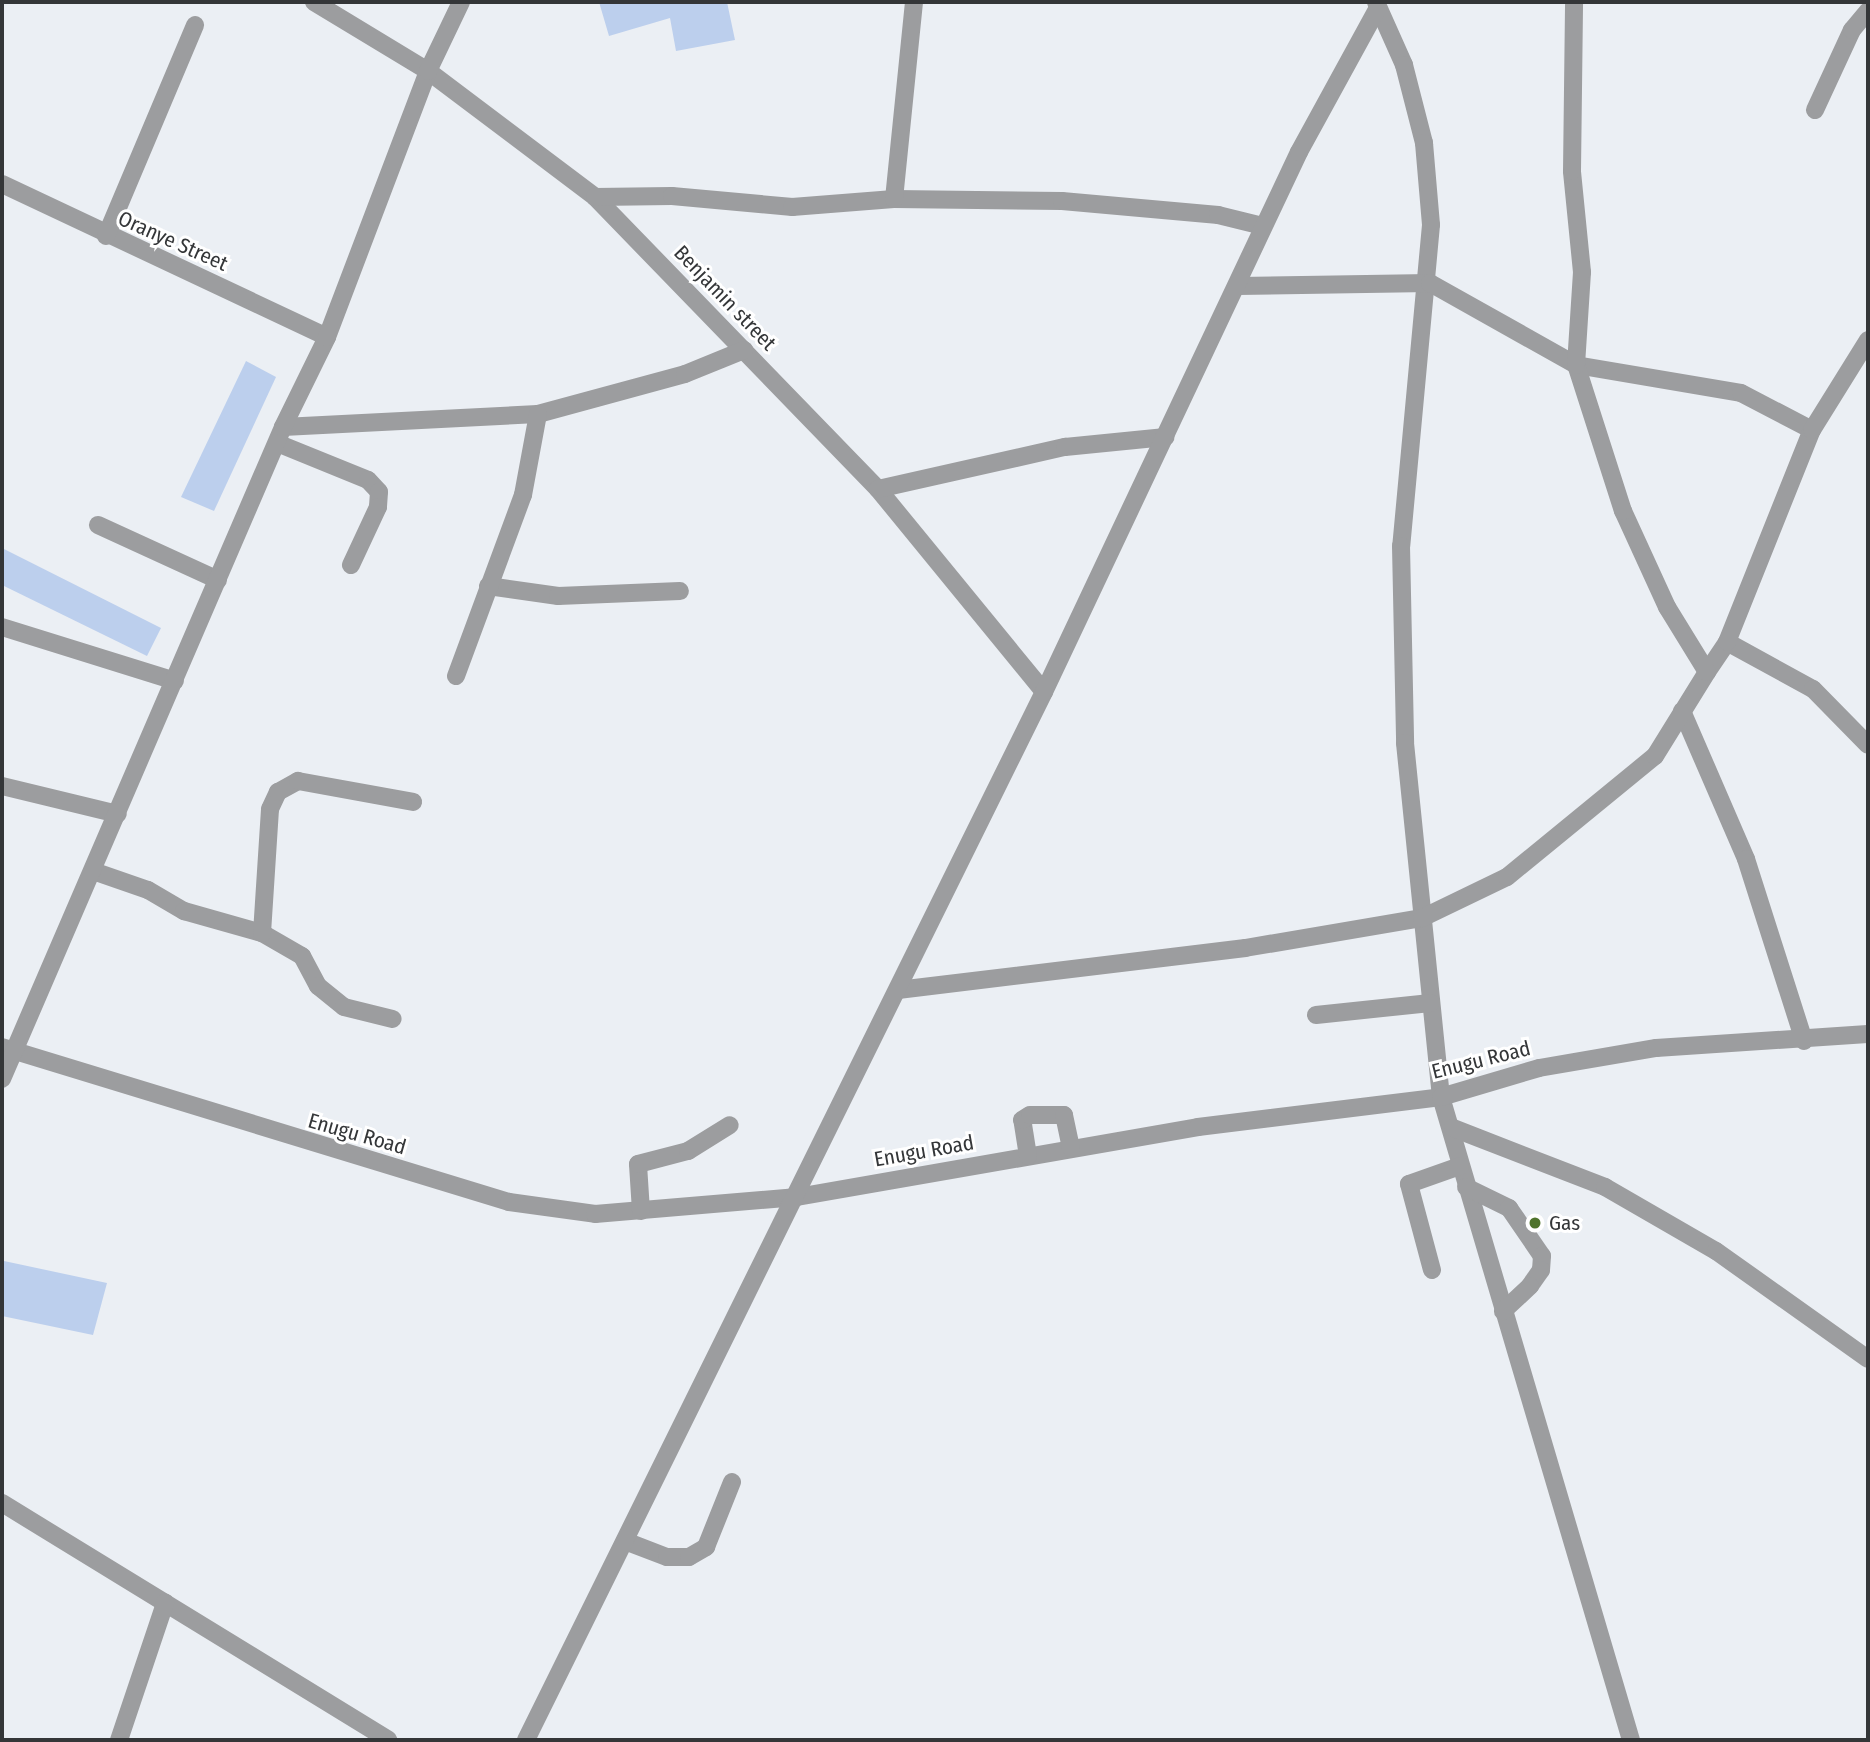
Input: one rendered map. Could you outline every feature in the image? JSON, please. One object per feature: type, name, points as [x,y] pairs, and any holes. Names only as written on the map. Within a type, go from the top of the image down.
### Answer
[{"type":"street","name":"Benjamin street","points":[[314,2],[428,71],[595,197],[878,489],[1044,692]]},
{"type":"street","points":[[2,1079],[9,1048],[93,871],[280,435],[327,337],[428,71],[461,2]]},
{"type":"street","points":[[894,199],[914,2]]},
{"type":"street","points":[[1574,2],[1572,171],[1582,272],[1576,365],[1623,511],[1667,607],[1707,672]]},
{"type":"street","points":[[526,1740],[797,1197],[1044,692],[1166,438],[1190,375],[1238,286],[1263,226],[1377,5]]},
{"type":"street","points":[[1377,5],[1404,65],[1424,143],[1430,283],[1401,546],[1405,743],[1441,1097],[1631,1740]]},
{"type":"street","points":[[1815,110],[1852,30],[1868,11]]},
{"type":"street","points":[[106,236],[195,25]]},
{"type":"street","name":"Oranye Street","points":[[2,184],[106,236],[327,337]]},
{"type":"street","points":[[595,197],[672,196],[792,207],[894,199],[1062,201],[1218,215],[1263,226]]},
{"type":"street","points":[[1238,286],[1430,283],[1576,365],[1741,393],[1812,430]]},
{"type":"street","points":[[898,990],[1245,948],[1422,918],[1507,877],[1571,828],[1655,756],[1727,642],[1812,430],[1868,340]]},
{"type":"street","points":[[280,435],[538,414],[685,374],[744,350]]},
{"type":"street","points":[[456,676],[523,495],[538,414]]},
{"type":"street","points":[[280,435],[368,480],[379,492],[378,507],[351,565]]},
{"type":"street","points":[[878,489],[1065,447],[1166,438]]},
{"type":"street","points":[[98,525],[218,580]]},
{"type":"street","points":[[488,586],[558,596],[680,591]]},
{"type":"street","points":[[2,627],[175,681]]},
{"type":"street","points":[[1727,642],[1813,689],[1868,745]]},
{"type":"street","points":[[1682,711],[1746,859],[1804,1041]]},
{"type":"street","points":[[262,933],[270,809],[278,792],[298,780],[413,802]]},
{"type":"street","points":[[2,786],[118,814]]},
{"type":"street","points":[[93,871],[148,890],[184,911],[262,933],[302,956],[318,986],[344,1007],[393,1019]]},
{"type":"street","points":[[1316,1015],[1430,1003]]},
{"type":"street","name":"Enugu Road","points":[[9,1048],[198,1111],[509,1202],[595,1214],[797,1197],[1071,1149],[1396,1099],[1441,1097],[1539,1068],[1656,1048],[1804,1041],[1868,1034]]},
{"type":"street","points":[[1028,1156],[1022,1120],[1030,1115],[1064,1115],[1071,1149]]},
{"type":"street","points":[[641,1211],[638,1164],[688,1151],[730,1125]]},
{"type":"street","points":[[1452,1128],[1605,1187],[1716,1251],[1868,1359]]},
{"type":"street","points":[[1432,1270],[1409,1184],[1460,1166]]},
{"type":"street","points":[[1466,1187],[1509,1208],[1542,1256],[1535,1278],[1503,1311]]},
{"type":"street","points":[[625,1541],[667,1556],[689,1557],[706,1547],[732,1482]]},
{"type":"street","points":[[2,1503],[388,1740]]},
{"type":"street","points":[[119,1740],[164,1603]]},
{"type":"building","points":[[599,2],[727,2],[735,40],[676,51],[670,18],[609,36]]},
{"type":"building","points":[[246,361],[276,377],[214,511],[181,497]]},
{"type":"building","points":[[2,548],[161,628],[147,656],[2,585]]},
{"type":"building","points":[[4,1261],[107,1283],[93,1335],[2,1316]]},
{"type":"place","name":"Gas","points":[[1535,1223]]}]
